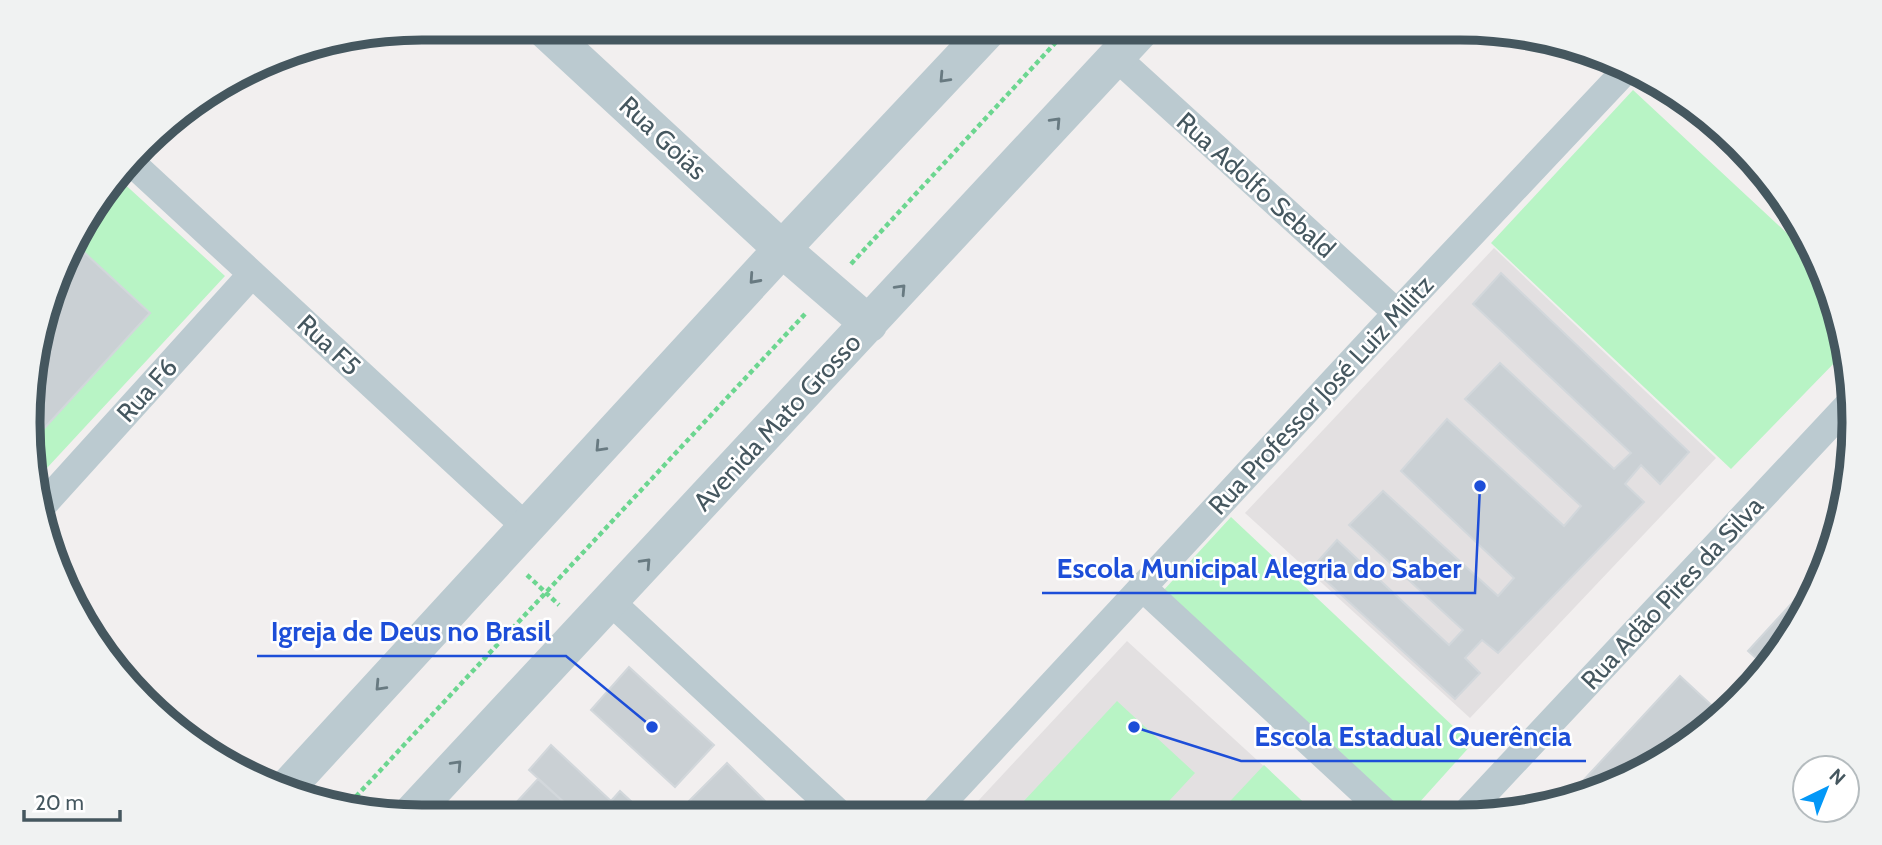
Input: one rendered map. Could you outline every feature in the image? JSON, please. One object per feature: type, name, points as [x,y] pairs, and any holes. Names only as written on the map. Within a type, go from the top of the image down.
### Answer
[{"type":"street","name":"Rua Goiás","points":[[556,40],[782,249],[869,324]]},
{"type":"street","points":[[293,782],[782,249],[979,40]]},
{"type":"street","name":"Avenida Mato Grosso","points":[[419,805],[1132,40]]},
{"type":"street","name":"Rua Adolfo Sebald","points":[[1116,57],[1397,313]]},
{"type":"street","name":"Rua Professor José Luiz Militz","points":[[940,805],[1620,76]]},
{"type":"street","name":"Rua F5","points":[[137,168],[252,274],[515,540]]},
{"type":"street","name":"Rua F6","points":[[48,499],[252,274]]},
{"type":"street","name":"Rua Adão Pires da Silva","points":[[1474,804],[1842,412]]},
{"type":"street","points":[[1142,587],[1377,805]]},
{"type":"street","points":[[610,601],[830,805]]},
{"type":"path","points":[[354,798],[1058,40]]},
{"type":"path","points":[[515,540],[546,592],[585,628]]},
{"type":"shaded area","points":[[1494,248],[1716,458],[1470,718],[1245,513]]},
{"type":"shaded area","points":[[1127,641],[1306,805],[974,805]]},
{"type":"green space","points":[[1633,90],[1797,242],[1813,276],[1829,324],[1836,361],[1731,469],[1491,243]]},
{"type":"green space","points":[[124,184],[225,276],[44,471],[41,397],[53,324],[69,276],[91,231]]},
{"type":"green space","points":[[1231,517],[1472,744],[1417,805],[1389,805],[1162,592]]},
{"type":"green space","points":[[1117,701],[1195,773],[1165,805],[1020,805]]},
{"type":"green space","points":[[1264,765],[1306,805],[1226,805]]},
{"type":"building","points":[[82,250],[150,313],[40,432],[41,397],[53,324],[69,276]]},
{"type":"building","points":[[1501,273],[1689,452],[1660,484],[1641,465],[1625,484],[1644,502],[1498,653],[1482,640],[1465,658],[1480,673],[1455,699],[1312,568],[1337,540],[1449,645],[1463,630],[1349,525],[1383,491],[1498,596],[1514,578],[1401,471],[1447,419],[1564,526],[1581,506],[1465,399],[1500,363],[1614,469],[1631,453],[1473,304]]},
{"type":"building","points":[[1802,592],[1791,614],[1759,660],[1748,651]]},
{"type":"building","points":[[629,667],[714,745],[675,787],[591,710]]},
{"type":"building","points":[[1680,676],[1714,708],[1651,754],[1606,776],[1579,785]]},
{"type":"building","points":[[551,745],[611,801],[620,791],[635,805],[567,805],[529,770]]},
{"type":"building","points":[[727,763],[769,805],[685,805]]},
{"type":"building","points":[[538,779],[567,805],[514,805]]},
{"type":"place","name":"Escola Municipal Alegria do Saber","points":[[1480,486]]},
{"type":"place","name":"Igreja de Deus no Brasil","points":[[652,727]]},
{"type":"place","name":"Escola Estadual Querência","points":[[1134,727]]}]
